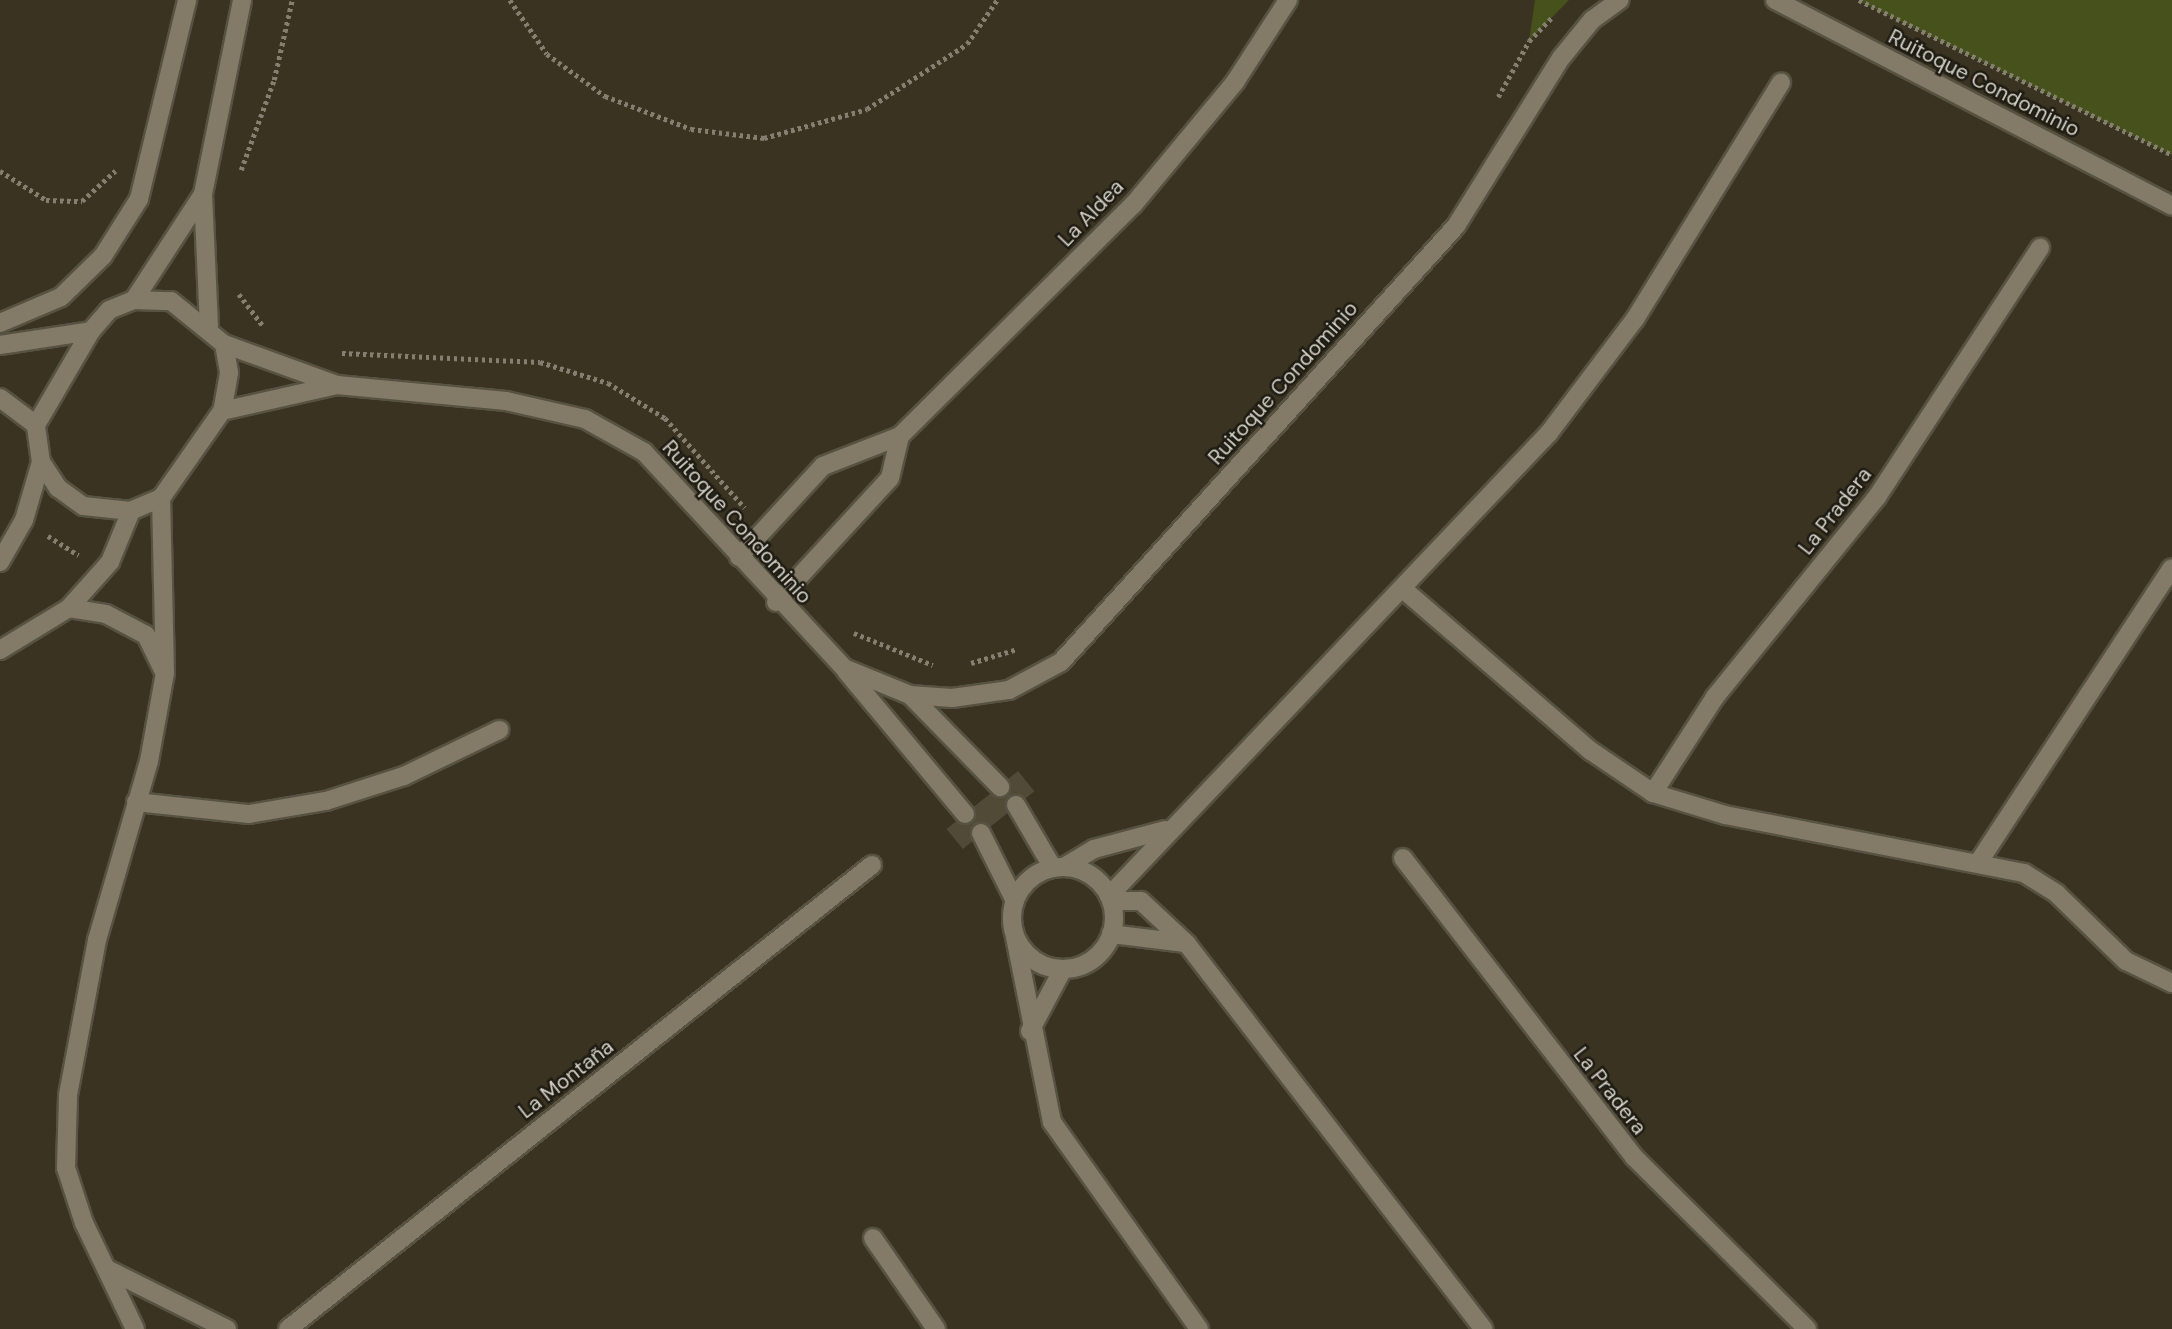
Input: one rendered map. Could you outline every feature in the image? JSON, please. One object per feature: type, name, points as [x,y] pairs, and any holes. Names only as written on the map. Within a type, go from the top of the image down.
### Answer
[{"type":"street","points":[[0,323],[61,297],[103,257],[139,200],[187,0]]},
{"type":"street","points":[[209,326],[204,194],[242,0]]},
{"type":"street","name":"La Aldea","points":[[739,557],[823,466],[900,436],[1133,205],[1235,82],[1288,0]]},
{"type":"street","name":"Ruitoque Condominio","points":[[844,668],[910,695],[952,698],[1009,690],[1061,662],[1456,226],[1561,58],[1620,0]]},
{"type":"street","name":"Ruitoque Condominio","points":[[1775,0],[2172,206]]},
{"type":"street","points":[[1110,899],[1165,830],[1403,589],[1549,433],[1635,319],[1781,83]]},
{"type":"street","points":[[134,300],[204,194]]},
{"type":"street","name":"La Pradera","points":[[1653,793],[1715,697],[1877,497],[2040,248]]},
{"type":"street","points":[[0,562],[23,520],[41,462],[36,425],[91,331],[109,310],[134,300],[171,301],[209,326],[224,344],[229,373],[222,411],[161,498],[131,511],[83,506],[58,488],[41,462]]},
{"type":"street","points":[[0,345],[91,331]]},
{"type":"street","name":"Ruitoque Condominio","points":[[224,344],[337,385],[506,401],[585,419],[644,452],[776,602],[844,668],[965,814]]},
{"type":"street","name":"Ruitoque Condominio","points":[[222,411],[337,385]]},
{"type":"street","points":[[0,397],[36,425]]},
{"type":"street","points":[[776,602],[890,478],[900,436]]},
{"type":"street","points":[[135,1329],[109,1270],[84,1223],[66,1168],[68,1095],[97,940],[135,802],[165,673],[161,498]]},
{"type":"street","points":[[0,650],[69,608],[103,570],[131,511]]},
{"type":"street","points":[[1980,860],[2172,568]]},
{"type":"street","points":[[1403,589],[1591,751],[1653,793],[1724,816],[1980,860],[2024,873],[2057,894],[2126,961],[2172,983]]},
{"type":"street","points":[[69,608],[106,614],[146,635],[165,673]]},
{"type":"street","name":"Ruitoque Condominio","points":[[910,695],[1000,787]]},
{"type":"street","points":[[135,802],[249,814],[326,801],[404,776],[499,730]]},
{"type":"street","points":[[1015,937],[1034,960],[1063,969],[1093,960],[1111,934],[1110,899],[1091,876],[1059,868],[1016,805]]},
{"type":"street","points":[[1015,901],[1036,874],[1059,868],[1094,849],[1165,830]]},
{"type":"street","points":[[981,833],[1015,901],[1015,937],[1031,1031],[1052,1122],[1199,1329]]},
{"type":"street","name":"La Pradera","points":[[1403,858],[1634,1157],[1807,1329]]},
{"type":"street","name":"La Montaña","points":[[288,1329],[872,865]]},
{"type":"street","points":[[1110,899],[1141,901],[1187,944],[1483,1329]]},
{"type":"street","points":[[1111,934],[1187,944]]},
{"type":"street","points":[[1031,1031],[1063,969]]},
{"type":"street","points":[[873,1238],[936,1329]]},
{"type":"street","points":[[109,1270],[227,1329]]},
{"type":"path","points":[[238,177],[274,80],[292,0]]},
{"type":"path","points":[[510,0],[547,54],[605,96],[691,129],[764,138],[867,109],[967,44],[997,0]]},
{"type":"path","points":[[1859,0],[2172,155]]},
{"type":"path","points":[[1496,101],[1529,41],[1561,8]]},
{"type":"path","points":[[0,171],[46,200],[82,201],[121,165]]},
{"type":"path","points":[[237,288],[270,335]]},
{"type":"path","points":[[331,352],[540,362],[608,383],[665,418],[715,468],[762,530]]},
{"type":"path","points":[[23,520],[103,570]]},
{"type":"path","points":[[850,631],[946,670]]},
{"type":"path","points":[[958,667],[1032,645]]},
{"type":"green space","points":[[1535,0],[1569,0],[1529,41]]},
{"type":"green space","points":[[1859,0],[2172,0],[2172,155],[1863,3]]},
{"type":"building","points":[[1018,771],[1034,791],[963,849],[947,829]]}]
